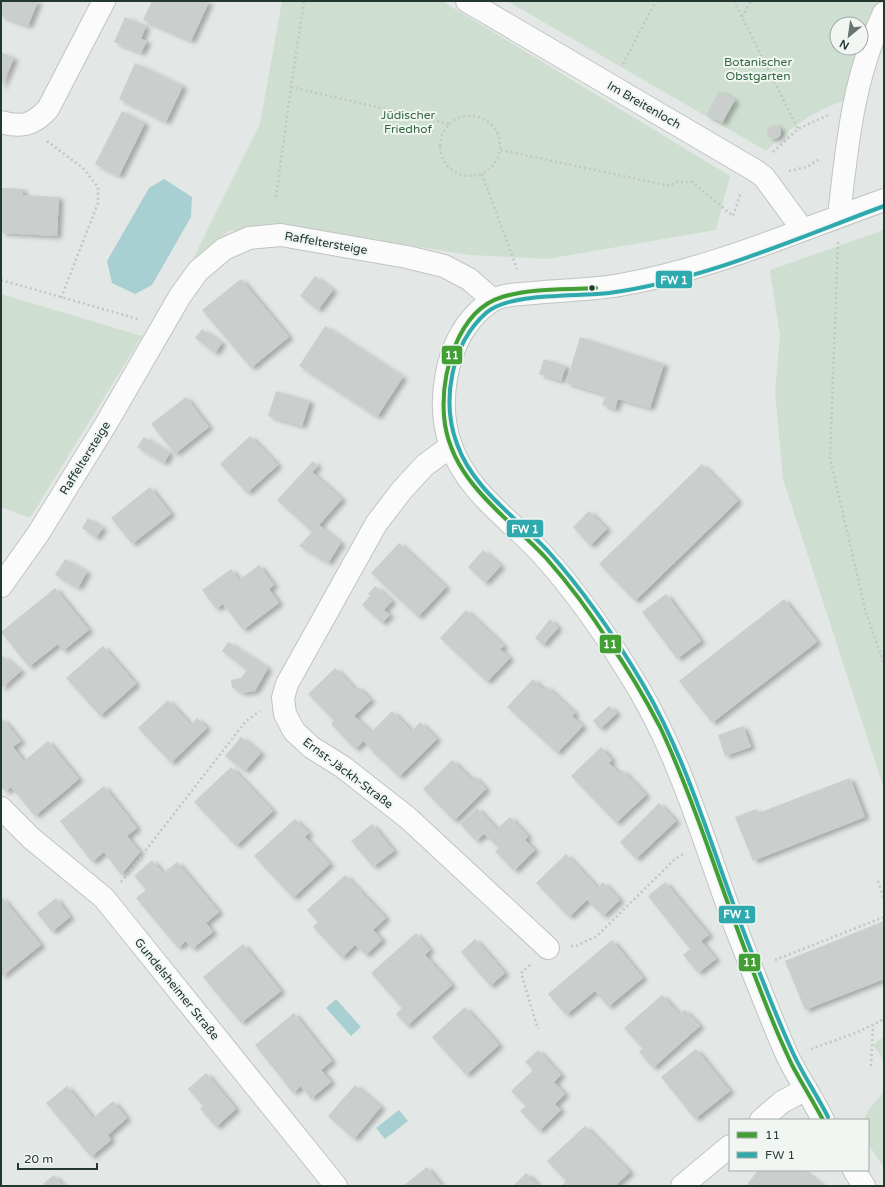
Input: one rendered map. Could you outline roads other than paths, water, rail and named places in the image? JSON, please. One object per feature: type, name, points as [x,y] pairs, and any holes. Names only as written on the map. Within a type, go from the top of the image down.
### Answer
[{"type":"street","points":[[1,122],[25,125],[38,120],[48,109],[104,1]]},
{"type":"street","name":"Im Breitenloch","points":[[467,1],[760,174],[803,230]]},
{"type":"street","points":[[839,216],[848,133],[853,103],[872,38],[884,13]]},
{"type":"street","points":[[822,1119],[788,1057],[752,969],[668,745],[643,696],[619,656],[581,599],[539,552],[484,499],[462,469],[451,446],[444,419],[445,388],[449,365],[458,342],[468,323],[478,312],[493,300],[526,293],[618,286],[670,274],[736,255],[884,200]]},
{"type":"street","name":"Raffeltersteige","points":[[1,586],[38,534],[106,424],[162,325],[198,271],[224,249],[249,238],[281,235],[407,257],[444,266],[469,279],[493,300]]},
{"type":"street","name":"Ernst-Jäckh-Straße","points":[[451,446],[424,465],[402,490],[376,524],[287,684],[283,698],[285,714],[294,731],[312,747],[343,768],[408,818],[548,948]]},
{"type":"street","name":"Gundelsheimer Straße","points":[[1,808],[31,838],[104,898],[336,1186]]},
{"type":"street","points":[[761,1119],[782,1102],[806,1089]]},
{"type":"street","points":[[682,1186],[729,1147]]},
{"type":"street","points":[[855,1171],[864,1186]]},
{"type":"water","points":[[164,179],[192,197],[191,217],[152,285],[135,294],[112,283],[107,261],[149,188]]},
{"type":"water","points":[[336,999],[361,1027],[351,1036],[326,1008]]},
{"type":"water","points":[[399,1110],[408,1121],[385,1139],[376,1128]]},
{"type":"park label","name":"Botanischer Obstgarten","points":[[758,69]]},
{"type":"park label","name":"Jüdischer Friedhof","points":[[408,122]]}]
